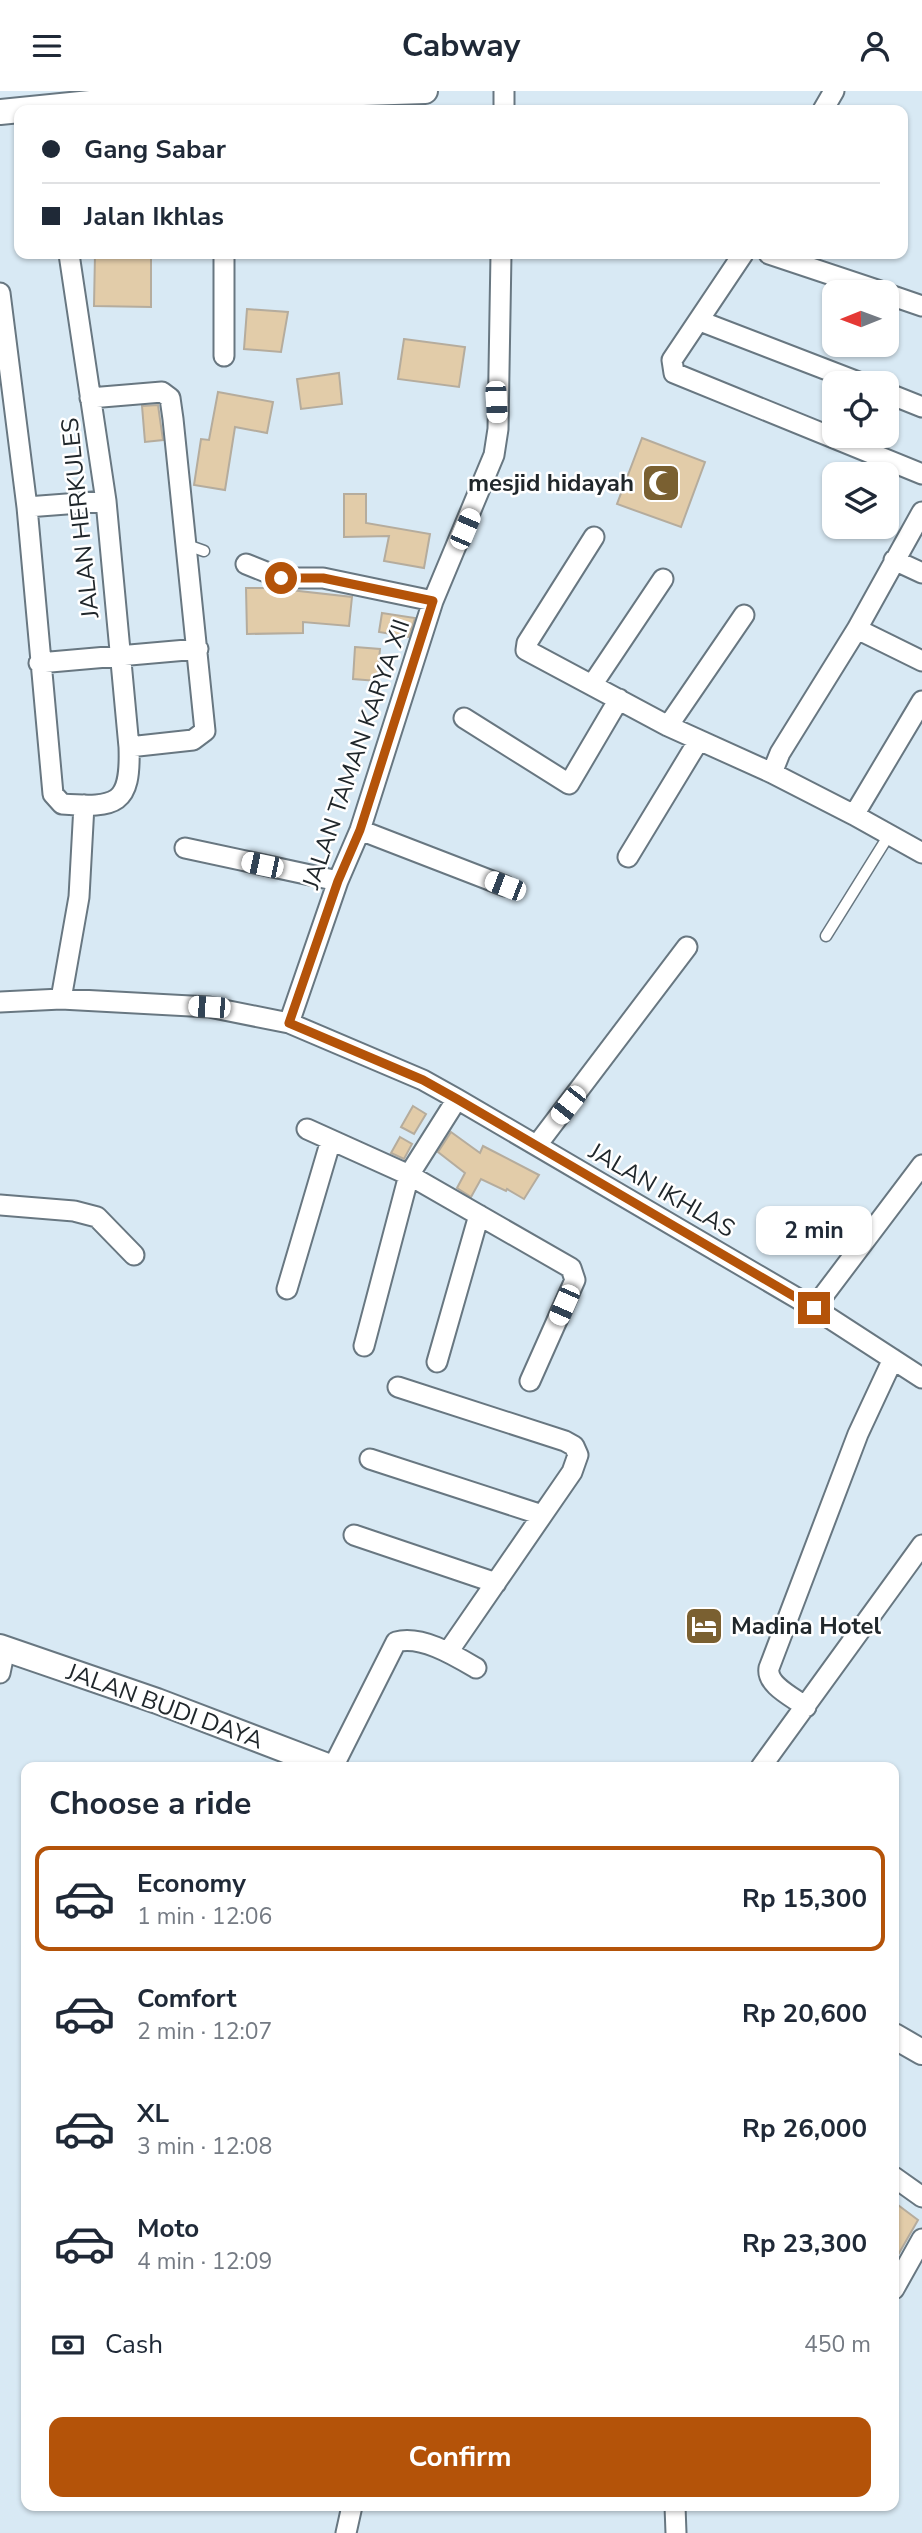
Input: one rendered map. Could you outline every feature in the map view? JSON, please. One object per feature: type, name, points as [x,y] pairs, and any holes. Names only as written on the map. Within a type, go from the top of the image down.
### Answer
[{"type":"street","points":[[71,105],[110,96],[225,104],[425,91]]},
{"type":"street","name":"JALAN HERKULES","points":[[70,259],[106,501],[130,777],[127,790],[113,802],[84,806]]},
{"type":"street","points":[[224,259],[224,356]]},
{"type":"street","name":"JALAN TAMAN KARYA XII","points":[[289,1023],[338,881],[360,830],[433,601],[494,455],[498,429],[501,259]]},
{"type":"street","points":[[740,259],[671,361],[671,369],[676,375],[922,474]]},
{"type":"street","points":[[784,259],[846,280]]},
{"type":"street","points":[[0,293],[27,507],[39,663],[53,794],[55,800],[62,804],[84,806],[79,897],[61,999]]},
{"type":"street","points":[[900,298],[922,306]]},
{"type":"street","points":[[700,321],[830,371]]},
{"type":"street","points":[[90,398],[142,392],[167,394],[195,548],[203,736],[193,740],[129,747]]},
{"type":"street","points":[[899,398],[922,407]]},
{"type":"street","points":[[27,507],[106,501]]},
{"type":"street","points":[[772,773],[780,753],[857,629],[922,512]]},
{"type":"street","points":[[594,537],[526,647],[533,656],[668,726],[772,773],[922,852]]},
{"type":"street","points":[[894,560],[922,573]]},
{"type":"street","points":[[246,564],[281,578],[323,578],[433,601]]},
{"type":"street","points":[[592,685],[663,579]]},
{"type":"street","points":[[668,726],[744,615]]},
{"type":"street","points":[[857,629],[922,661]]},
{"type":"street","points":[[39,663],[198,649]]},
{"type":"street","points":[[464,717],[569,784],[619,699]]},
{"type":"street","points":[[854,815],[922,701]]},
{"type":"street","points":[[628,857],[699,740]]},
{"type":"street","points":[[360,830],[505,886]]},
{"type":"street","points":[[185,848],[338,881]]},
{"type":"street","points":[[537,1145],[687,947]]},
{"type":"street","name":"JALAN IKHLAS","points":[[0,1002],[61,999],[209,1007],[289,1023],[423,1080],[457,1099],[814,1308],[922,1378]]},
{"type":"street","points":[[364,1346],[410,1175],[457,1099]]},
{"type":"street","points":[[307,1129],[410,1175],[574,1272],[575,1280],[530,1381]]},
{"type":"street","points":[[287,1289],[331,1140]]},
{"type":"street","points":[[814,1308],[922,1165]]},
{"type":"street","points":[[0,1205],[74,1211],[97,1217],[134,1255]]},
{"type":"street","points":[[437,1361],[479,1215]]},
{"type":"street","points":[[806,1707],[771,1680],[769,1668],[858,1434],[893,1360]]},
{"type":"street","points":[[398,1387],[574,1446],[578,1455],[577,1462],[448,1652]]},
{"type":"street","points":[[370,1459],[542,1515]]},
{"type":"street","points":[[355,1535],[496,1583]]},
{"type":"street","points":[[765,1762],[922,1545]]},
{"type":"street","points":[[334,1762],[396,1643],[405,1640],[448,1652],[476,1668]]},
{"type":"street","points":[[0,1673],[3,1648]]},
{"type":"street","name":"JALAN BUDI DAYA","points":[[3,1648],[157,1701],[318,1762]]},
{"type":"street","points":[[899,2039],[922,2052]]},
{"type":"street","points":[[899,2181],[922,2197]]},
{"type":"street","points":[[899,2280],[922,2239]]},
{"type":"street","points":[[346,2533],[351,2511]]},
{"type":"street","points":[[675,2511],[676,2533]]},
{"type":"lane","points":[[826,936],[889,835]]},
{"type":"building","points":[[95,259],[151,259],[151,307],[94,306]]},
{"type":"building","points":[[247,309],[288,312],[281,352],[244,349]]},
{"type":"building","points":[[404,339],[465,347],[459,387],[398,379]]},
{"type":"building","points":[[339,373],[342,404],[301,409],[297,379]]},
{"type":"building","points":[[218,392],[273,402],[267,433],[235,427],[225,490],[194,485],[201,439],[209,440]]},
{"type":"building","points":[[158,405],[163,440],[145,442],[142,406]]},
{"type":"building","name":"mesjid hidayah","points":[[642,438],[705,462],[681,527],[617,504]]},
{"type":"building","points":[[344,494],[366,494],[366,523],[430,534],[424,568],[384,561],[389,536],[344,537]]},
{"type":"building","points":[[246,588],[272,588],[352,597],[349,626],[303,622],[303,633],[247,634]]},
{"type":"building","points":[[382,613],[415,618],[409,637],[379,632]]},
{"type":"building","points":[[355,647],[380,649],[377,681],[353,679]]},
{"type":"building","points":[[413,1106],[426,1114],[414,1134],[401,1127]]},
{"type":"building","points":[[451,1132],[480,1153],[483,1146],[539,1175],[524,1199],[481,1179],[471,1197],[457,1188],[465,1173],[438,1152]]},
{"type":"building","points":[[400,1137],[412,1144],[404,1159],[391,1153]]},
{"type":"building","points":[[899,2206],[918,2220],[899,2253]]},
{"type":"place","name":"mesjid hidayah","points":[[661,483]]},
{"type":"place","name":"Madina Hotel","points":[[704,1626]]},
{"type":"route","points":[[281,578],[323,578],[433,601],[360,830],[338,881],[289,1023],[423,1080],[814,1308]]}]
